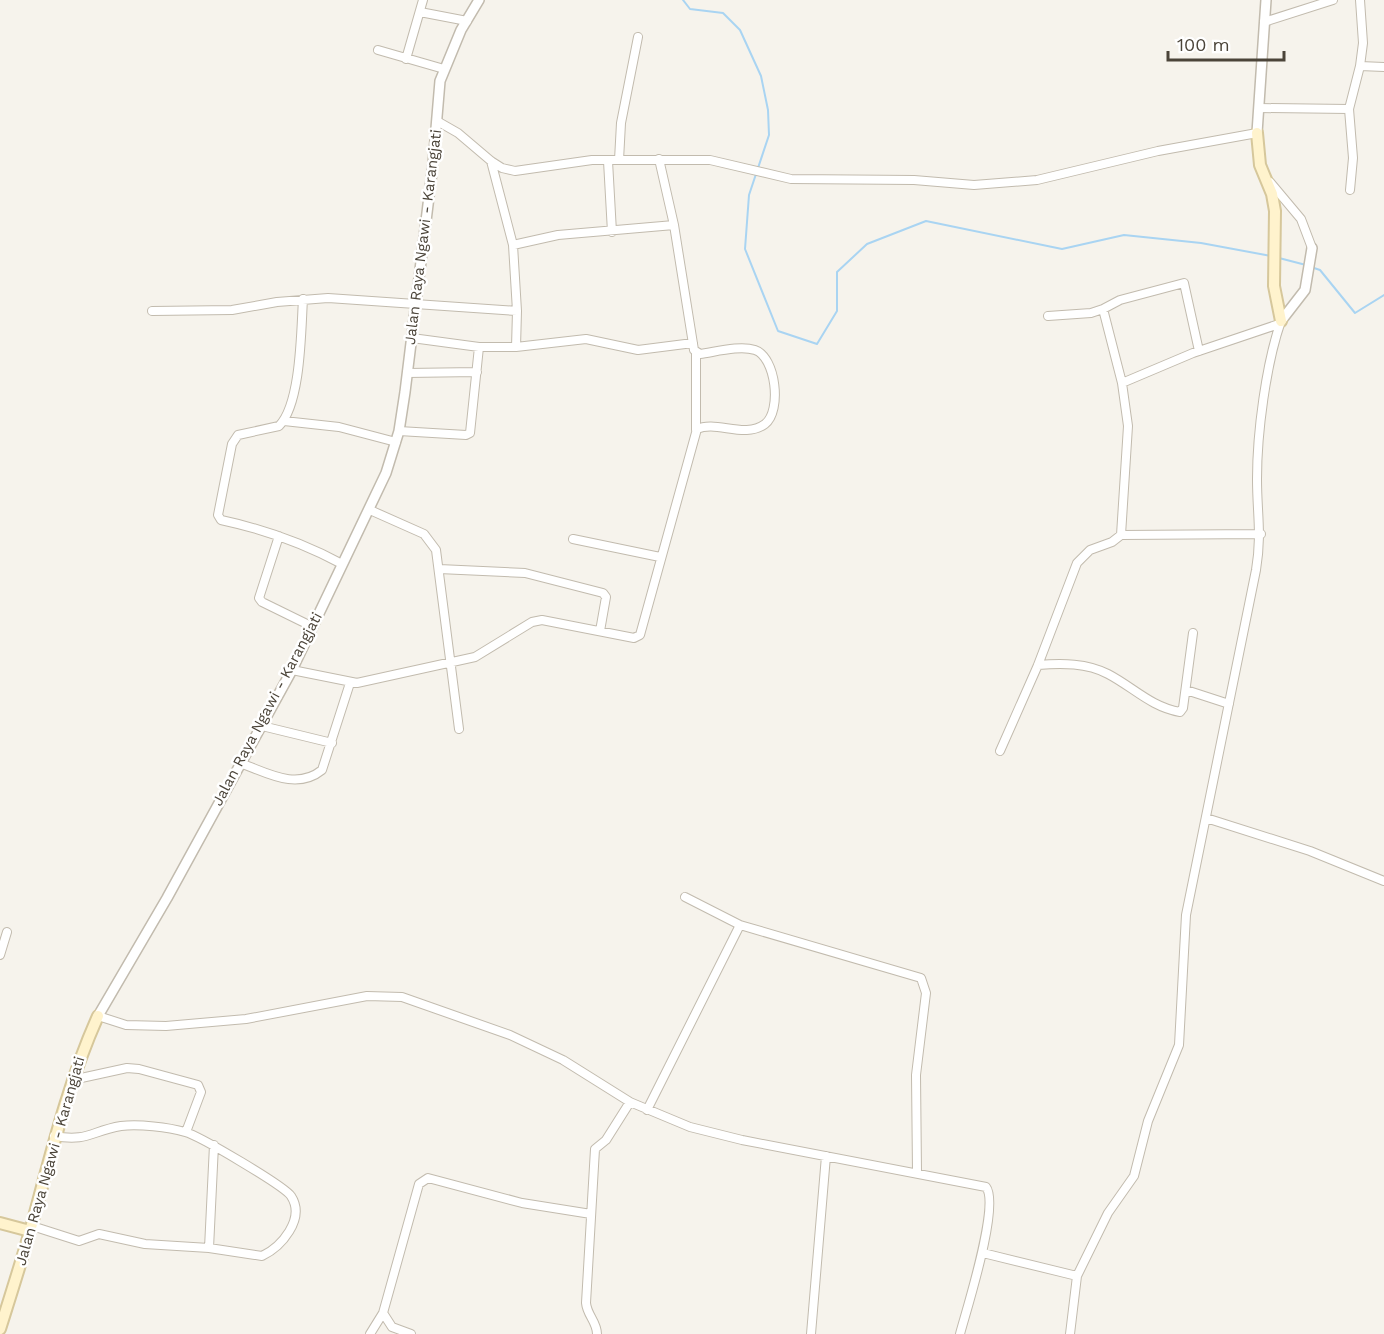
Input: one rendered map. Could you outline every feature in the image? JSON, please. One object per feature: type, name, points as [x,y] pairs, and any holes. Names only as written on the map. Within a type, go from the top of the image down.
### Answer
[{"type":"main road","points":[[1257,133],[1260,165],[1267,180],[1276,222],[1274,286],[1280,322]]},
{"type":"main road","name":"Jalan Raya Ngawi - Karangjati","points":[[0,1329],[31,1228],[54,1136],[72,1080],[98,1016]]},
{"type":"main road","points":[[0,1222],[31,1228]]},
{"type":"street","points":[[406,59],[423,0]]},
{"type":"street","name":"Jalan Raya Ngawi - Karangjati","points":[[98,1016],[167,898],[292,670],[386,473],[399,430],[412,338],[437,121],[438,94],[444,69],[479,0]]},
{"type":"street","points":[[437,121],[459,133],[502,168],[524,171],[576,162],[659,159],[710,160],[791,179],[1004,184],[1037,180],[1167,149],[1257,133],[1266,0]]},
{"type":"street","points":[[1264,22],[1333,0]]},
{"type":"street","points":[[1350,189],[1353,158],[1349,109],[1360,66],[1363,43],[1360,0]]},
{"type":"street","points":[[420,12],[467,21]]},
{"type":"street","points":[[619,160],[621,123],[638,37]]},
{"type":"street","points":[[378,50],[444,69]]},
{"type":"street","points":[[1360,66],[1384,67]]},
{"type":"street","points":[[1259,108],[1349,109]]},
{"type":"street","points":[[292,670],[350,683],[452,663],[486,652],[532,622],[542,620],[634,638],[640,635],[696,430],[696,352],[674,225],[659,159]]},
{"type":"street","points":[[491,161],[513,245],[517,311],[516,346]]},
{"type":"street","points":[[608,161],[612,232]]},
{"type":"street","points":[[1070,1334],[1077,1275],[1108,1213],[1134,1176],[1148,1121],[1179,1045],[1186,915],[1261,534],[1257,481],[1260,436],[1280,322],[1301,297],[1307,282],[1312,248],[1297,212],[1267,180]]},
{"type":"street","points":[[513,245],[558,235],[674,225]]},
{"type":"street","points":[[1048,316],[1091,313],[1120,300],[1184,283],[1198,351]]},
{"type":"street","points":[[152,311],[232,310],[303,299],[348,298],[517,311]]},
{"type":"street","points":[[303,299],[293,388],[284,421],[279,426],[238,435],[232,444],[219,515],[221,519],[279,536],[342,564]]},
{"type":"street","points":[[1103,309],[1122,383],[1128,426],[1121,535]]},
{"type":"street","points":[[1122,383],[1198,351],[1280,322]]},
{"type":"street","points":[[412,338],[479,347],[586,339],[638,350],[693,343]]},
{"type":"street","points":[[399,430],[466,435],[470,432],[479,347]]},
{"type":"street","points":[[696,352],[750,349],[758,351],[765,357],[773,376],[775,390],[774,414],[764,425],[751,429],[700,427],[696,430]]},
{"type":"street","points":[[407,373],[477,372]]},
{"type":"street","points":[[284,421],[339,427],[396,442]]},
{"type":"street","points":[[370,510],[424,534],[436,550],[459,729]]},
{"type":"street","points":[[1000,751],[1038,665],[1077,563],[1090,550],[1112,542],[1121,535],[1261,534]]},
{"type":"street","points":[[279,536],[259,598],[261,602],[313,627]]},
{"type":"street","points":[[573,539],[660,557]]},
{"type":"street","points":[[439,569],[525,573],[603,593],[606,597],[600,631]]},
{"type":"street","points":[[1038,665],[1065,663],[1097,670],[1107,674],[1144,699],[1178,712],[1183,708],[1193,633]]},
{"type":"street","points":[[240,763],[288,780],[303,780],[322,770],[350,683]]},
{"type":"street","points":[[1186,690],[1229,704]]},
{"type":"street","points":[[262,726],[332,743]]},
{"type":"street","points":[[1206,818],[1310,852],[1384,881]]},
{"type":"street","points":[[685,897],[740,925],[921,978],[926,993],[916,1075],[917,1172]]},
{"type":"street","points":[[647,1110],[740,925]]},
{"type":"street","points":[[0,955],[7,932]]},
{"type":"street","points":[[98,1016],[126,1025],[166,1026],[246,1019],[367,996],[402,997],[520,1040],[563,1060],[630,1102],[690,1127],[826,1156],[979,1184],[988,1189],[989,1205],[983,1253],[960,1334]]},
{"type":"street","points":[[72,1080],[127,1068],[139,1068],[198,1085],[201,1092],[186,1132]]},
{"type":"street","points":[[597,1334],[597,1326],[587,1311],[586,1303],[595,1149],[606,1140],[630,1102]]},
{"type":"street","points":[[31,1228],[79,1241],[99,1234],[145,1244],[209,1248],[262,1256],[286,1238],[291,1228],[294,1206],[290,1194],[214,1146],[186,1132],[123,1126],[82,1139],[54,1136]]},
{"type":"street","points":[[209,1248],[214,1146]]},
{"type":"street","points":[[811,1334],[826,1156]]},
{"type":"street","points":[[370,1334],[382,1314],[402,1239],[419,1184],[423,1180],[428,1178],[522,1203],[591,1214]]},
{"type":"street","points":[[983,1253],[1077,1275]]},
{"type":"street","points":[[382,1314],[392,1327],[411,1334]]},
{"type":"waterway","points":[[683,0],[690,9],[723,13],[740,30],[761,76],[768,110],[769,135],[749,195],[745,249],[778,331],[817,344],[837,311],[837,272],[867,244],[926,221],[1062,249],[1124,235],[1201,243],[1271,256]]},
{"type":"waterway","points":[[1279,258],[1306,265]]},
{"type":"waterway","points":[[1311,267],[1320,270],[1355,313],[1384,295]]}]
